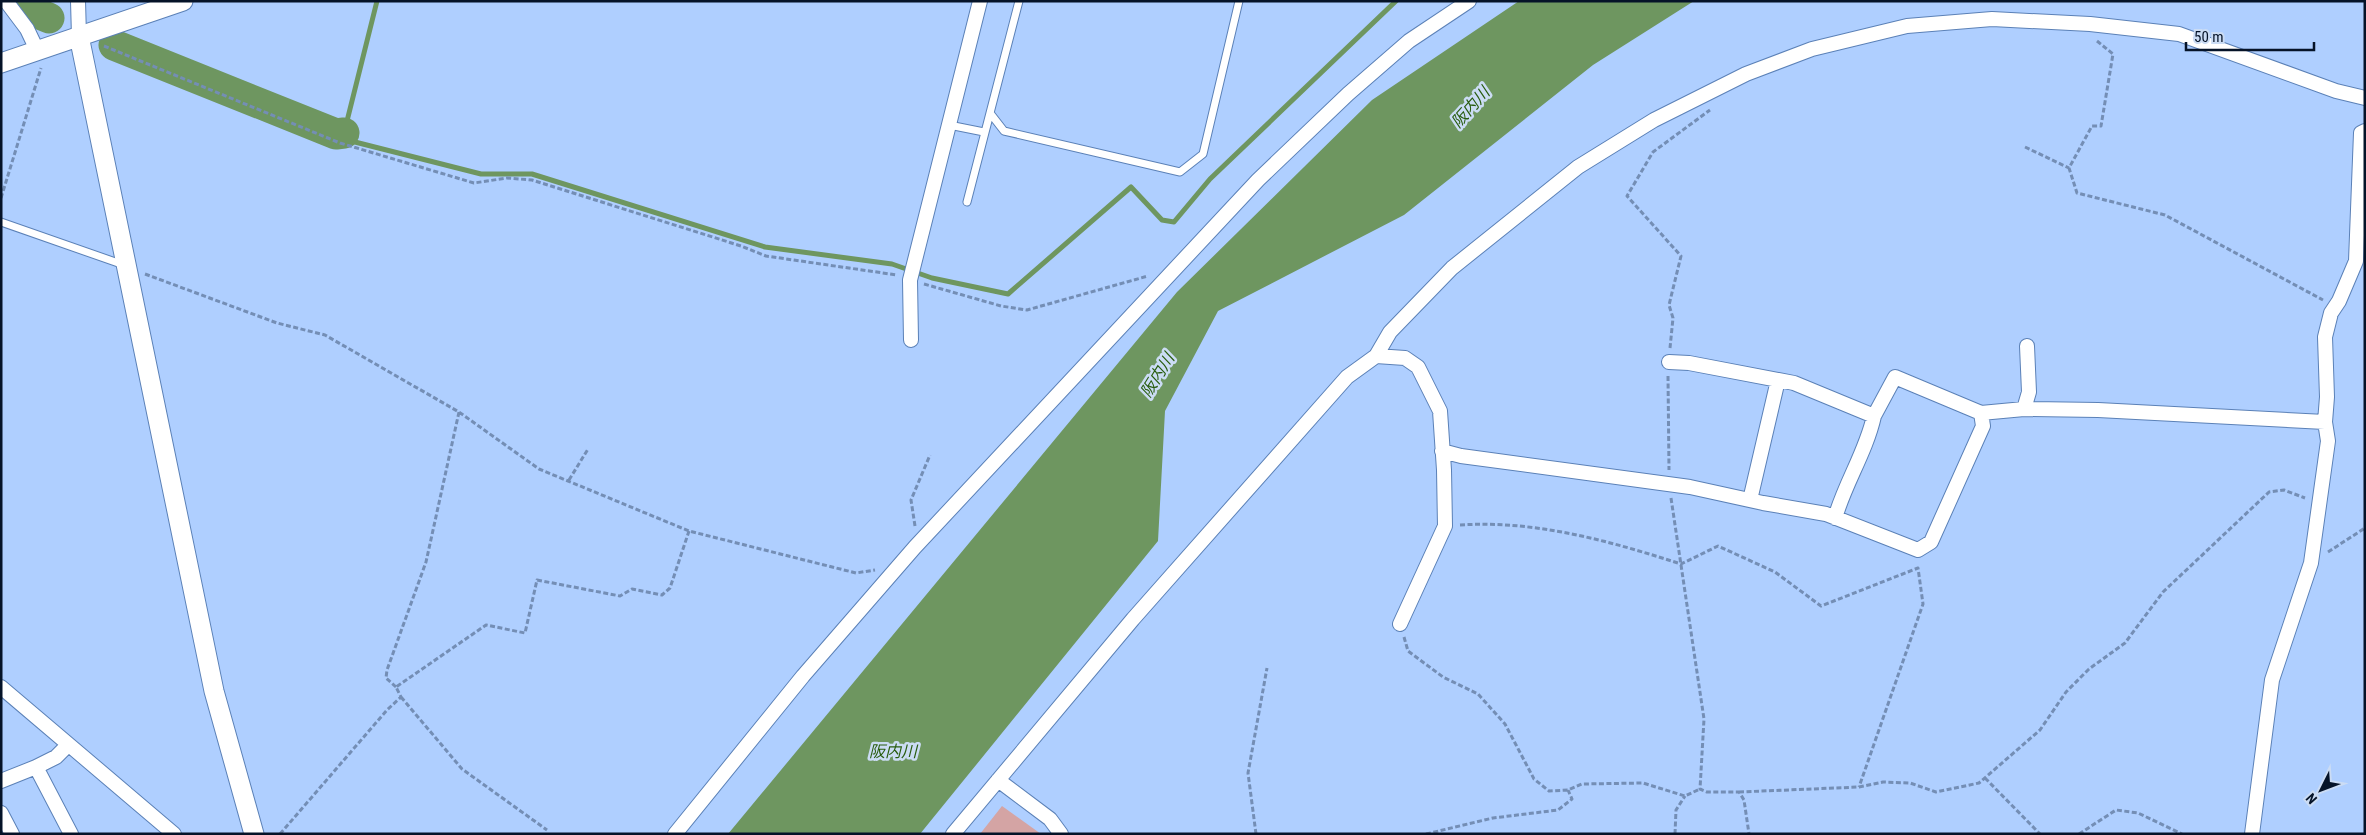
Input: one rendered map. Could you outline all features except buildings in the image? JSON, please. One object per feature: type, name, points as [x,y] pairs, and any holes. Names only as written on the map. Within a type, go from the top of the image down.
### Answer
[{"type":"street","points":[[6,1],[27,29],[39,57]]},
{"type":"street","points":[[78,1],[79,36],[214,691],[254,834]]},
{"type":"street","points":[[1,63],[39,57],[79,36],[183,1]]},
{"type":"street","points":[[911,340],[910,280],[980,1]]},
{"type":"street","points":[[675,834],[803,676],[915,547],[1258,180],[1348,94],[1409,41],[1469,1]]},
{"type":"street","points":[[953,834],[1133,619],[1347,377],[1376,356],[1390,332],[1452,268],[1578,167],[1654,120],[1746,74],[1812,49],[1907,26],[1992,19],[2076,23],[2179,34],[2336,91],[2365,98]]},
{"type":"street","points":[[2252,834],[2272,680],[2311,564],[2328,441],[2325,422],[2327,397],[2325,337],[2331,313],[2339,301],[2356,261],[2362,133],[2365,130]]},
{"type":"street","points":[[2024,409],[2029,392],[2027,346]]},
{"type":"street","points":[[1376,356],[1405,358],[1418,367],[1440,411],[1445,526],[1400,624]]},
{"type":"street","points":[[1669,362],[1689,363],[1794,382],[1874,416]]},
{"type":"street","points":[[1835,518],[1839,502],[1871,432],[1874,416],[1895,377],[1981,413],[2024,409],[2098,410],[2325,422]]},
{"type":"street","points":[[1750,500],[1778,380]]},
{"type":"street","points":[[1442,451],[1460,456],[1670,484],[1826,514],[1918,550],[1931,542],[1983,426],[1981,413]]},
{"type":"street","points":[[1,687],[174,834]]},
{"type":"street","points":[[1,781],[56,757],[68,745]]},
{"type":"street","points":[[36,767],[71,834]]},
{"type":"street","points":[[998,780],[1050,819],[1061,834]]},
{"type":"street","points":[[1,813],[12,834]]},
{"type":"lane","points":[[967,202],[1019,1]]},
{"type":"lane","points":[[990,113],[1004,130],[1180,172],[1203,154],[1239,1]]},
{"type":"lane","points":[[950,125],[984,132]]},
{"type":"lane","points":[[1,222],[126,266]]},
{"type":"path","points":[[2076,23],[2113,54],[2101,126],[2092,126],[2069,168],[2076,193],[2165,215],[2326,302],[2339,301]]},
{"type":"path","points":[[79,36],[340,142],[474,182],[507,178],[532,180],[741,246],[766,256],[890,273],[1001,306],[1027,310],[1152,275],[1168,278]]},
{"type":"path","points":[[1,198],[40,76],[39,57]]},
{"type":"path","points":[[1700,789],[1704,719],[1670,484],[1667,385],[1673,318],[1669,305],[1681,256],[1627,196],[1654,152],[1714,108]]},
{"type":"path","points":[[2025,147],[2069,168]]},
{"type":"path","points":[[126,266],[277,323],[324,335],[459,412],[539,469],[688,531],[856,573],[877,569]]},
{"type":"path","points":[[459,412],[426,562],[387,670],[386,678],[396,686],[401,697],[462,769],[547,830]]},
{"type":"path","points":[[569,480],[588,450]]},
{"type":"path","points":[[915,547],[915,523],[911,500],[930,455]]},
{"type":"path","points":[[1674,834],[1676,810],[1685,796],[1700,789],[1707,792],[1738,792],[1859,787],[1883,782],[1910,783],[1936,792],[1979,783],[2040,730],[2066,692],[2089,669],[2125,643],[2164,592],[2269,492],[2284,490],[2319,504]]},
{"type":"path","points":[[1445,526],[1492,523],[1552,530],[1635,549],[1681,564],[1718,546],[1775,572],[1821,606],[1918,568],[1923,604],[1859,787]]},
{"type":"path","points":[[2311,564],[2365,528]]},
{"type":"path","points":[[396,686],[486,625],[525,633],[537,580],[620,596],[632,590],[662,596],[670,588],[688,531]]},
{"type":"path","points":[[1400,624],[1408,651],[1443,677],[1478,694],[1505,724],[1534,779],[1548,791],[1568,790],[1582,784],[1643,783],[1685,796]]},
{"type":"path","points":[[1256,834],[1248,772],[1268,668]]},
{"type":"path","points":[[280,834],[387,710],[401,697]]},
{"type":"path","points":[[1985,778],[2040,834]]},
{"type":"path","points":[[1426,834],[1493,818],[1558,810],[1572,799],[1568,790]]},
{"type":"path","points":[[1738,792],[1744,800],[1749,834]]},
{"type":"path","points":[[2079,834],[2116,810],[2138,814],[2182,834]]},
{"type":"shaded area","points":[[1002,806],[1041,834],[980,834]]},
{"type":"water","name":"阪内川","points":[[1519,1],[1694,1],[1593,65],[1404,215],[1218,311],[1165,411],[1158,541],[920,834],[728,834],[1177,292],[1372,100]]},
{"type":"waterway","points":[[22,1],[22,7],[49,18]]},
{"type":"waterway","points":[[377,1],[344,133],[351,141],[481,174],[532,174],[765,247],[892,264],[932,278],[1008,294],[1131,187],[1162,220],[1174,222],[1210,179],[1396,1]]},
{"type":"waterway","points":[[114,45],[336,134],[344,133]]}]
